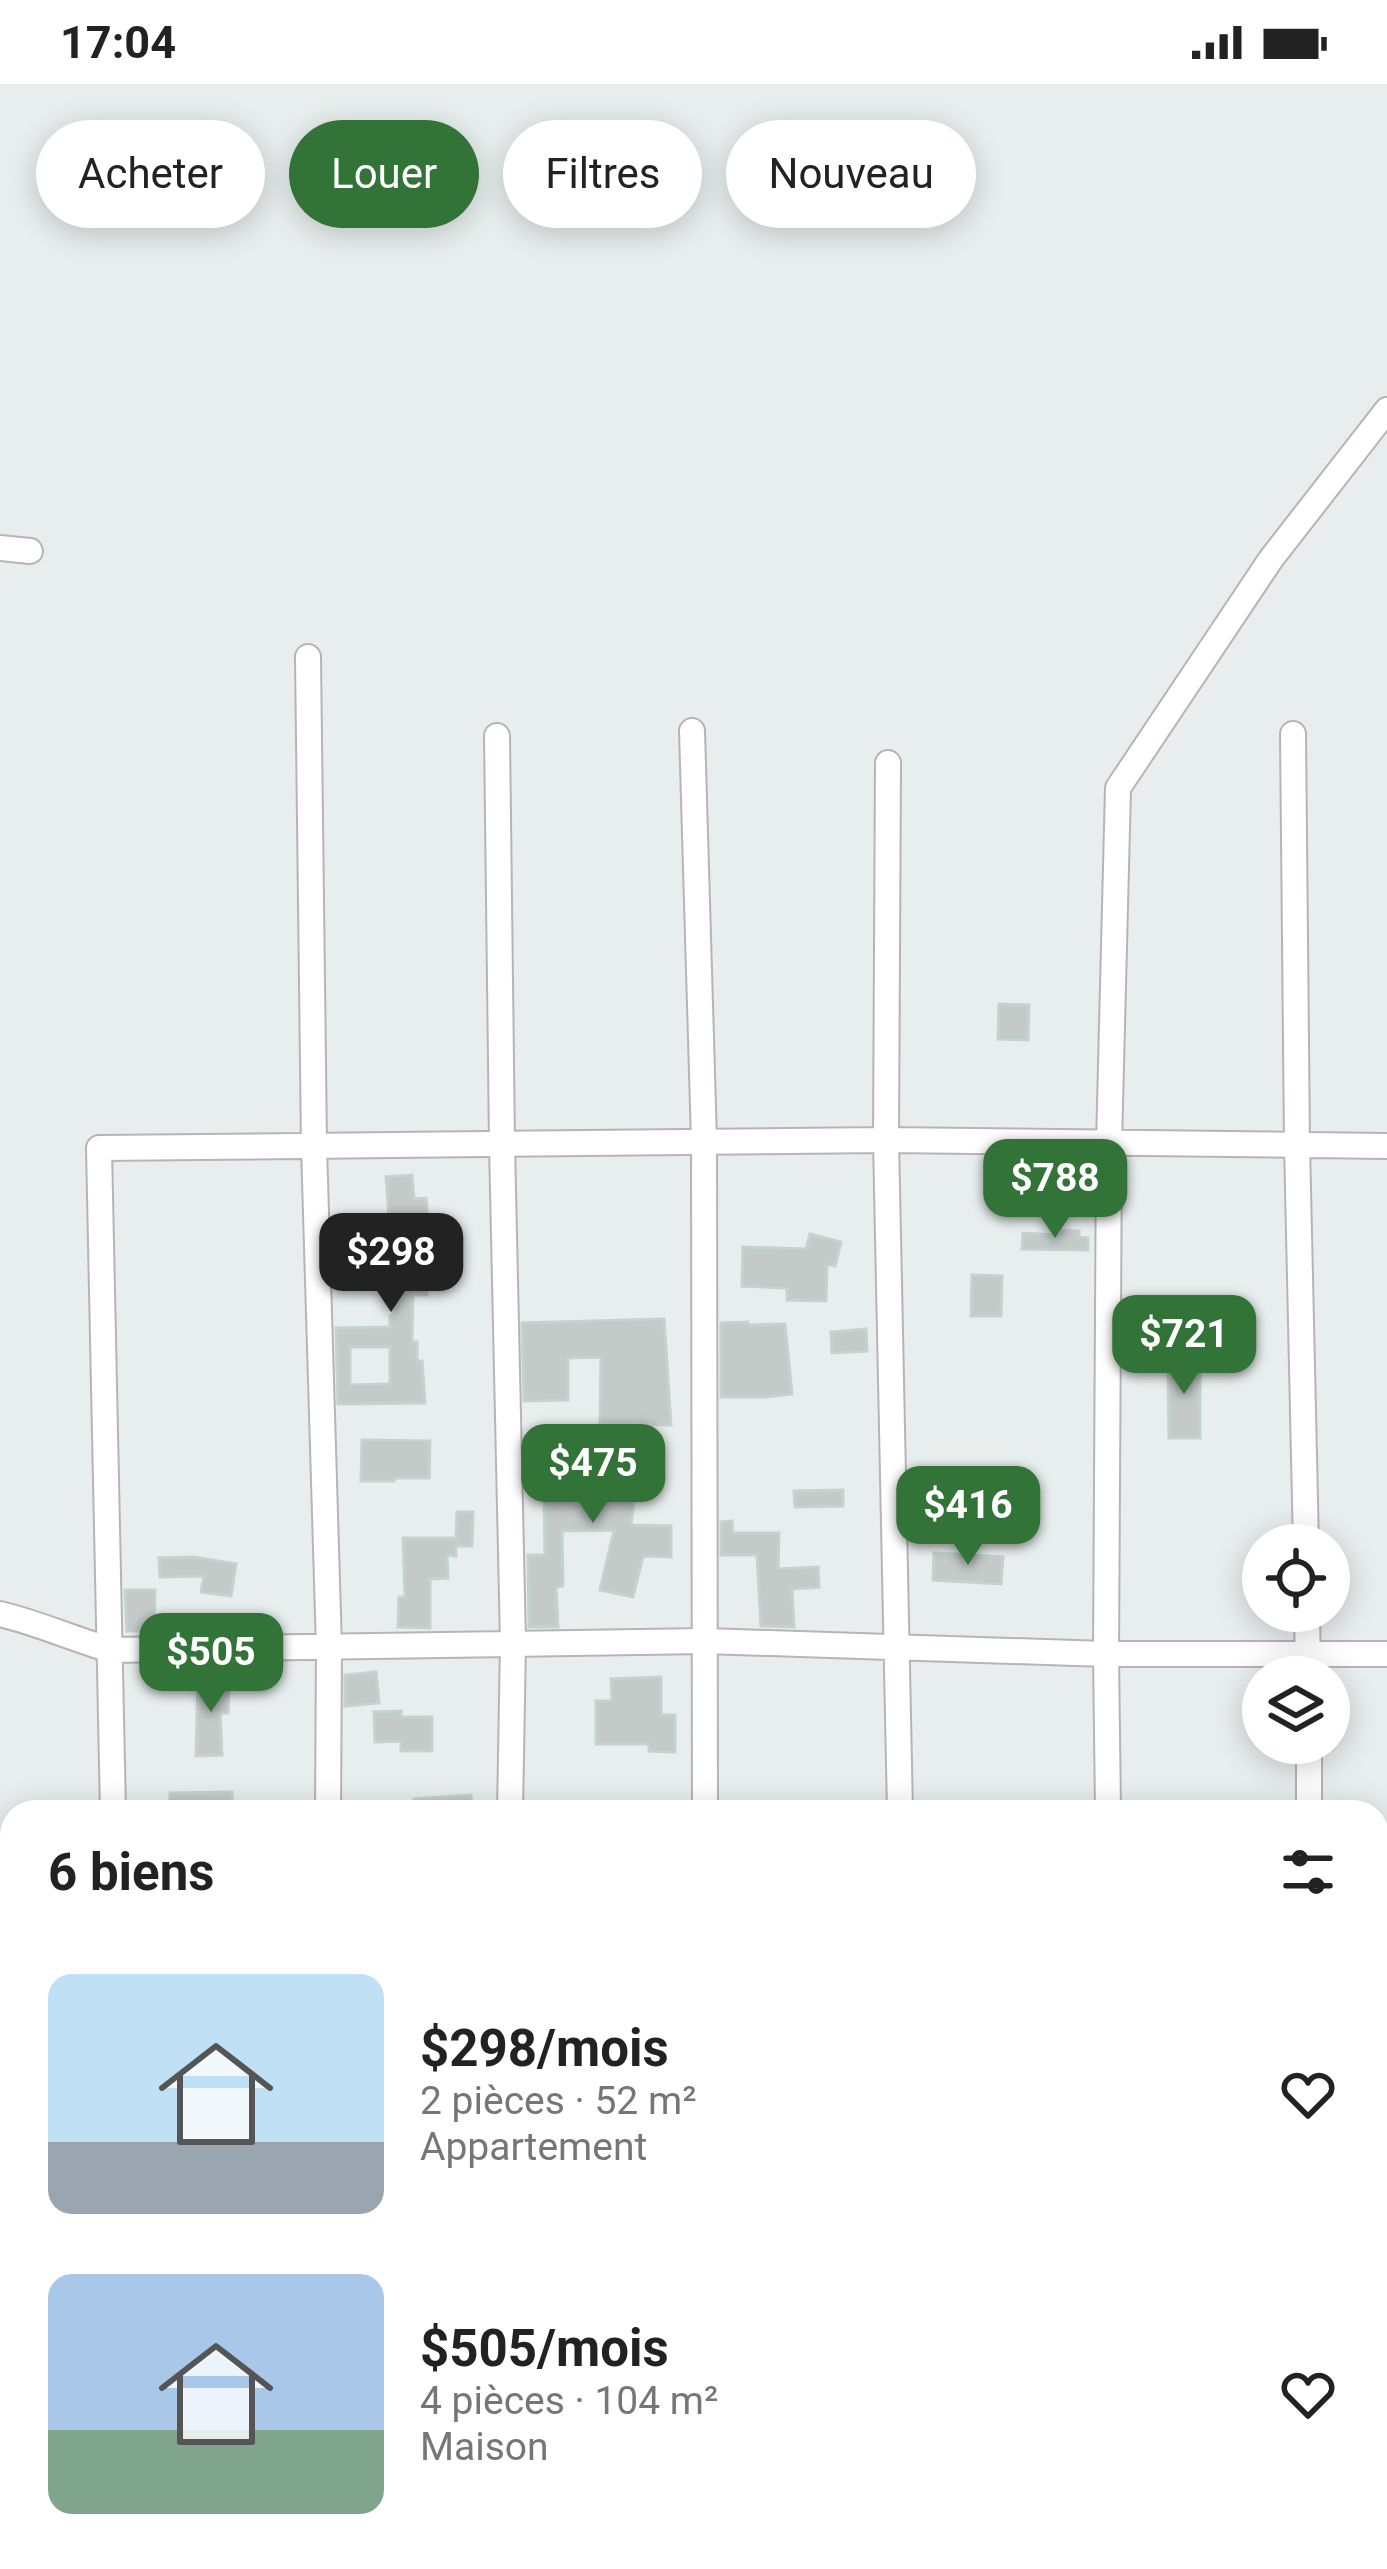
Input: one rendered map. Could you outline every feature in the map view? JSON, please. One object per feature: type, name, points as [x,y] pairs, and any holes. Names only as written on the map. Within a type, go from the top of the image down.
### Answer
[{"type":"street","points":[[1108,1800],[1108,1144],[1118,788],[1271,559],[1387,410]]},
{"type":"street","points":[[0,548],[30,551]]},
{"type":"street","points":[[308,657],[328,1800]]},
{"type":"street","points":[[692,731],[704,1141],[705,1800]]},
{"type":"street","points":[[1293,734],[1306,1524]]},
{"type":"street","points":[[497,736],[513,1643],[510,1800]]},
{"type":"street","points":[[888,763],[886,1140],[900,1800]]},
{"type":"street","points":[[113,1800],[99,1148],[886,1140],[1387,1146]]},
{"type":"street","points":[[0,1614],[111,1650],[705,1641],[1242,1662]]},
{"type":"street","points":[[1350,1660],[1387,1654]]},
{"type":"street","points":[[1309,1764],[1309,1800]]},
{"type":"building","points":[[999,1004],[1029,1005],[1028,1040],[998,1039]]},
{"type":"building","points":[[412,1175],[414,1199],[426,1198],[432,1264],[427,1264],[427,1295],[413,1295],[412,1342],[417,1342],[417,1361],[422,1361],[425,1403],[338,1404],[336,1328],[390,1327],[393,1316],[386,1177]],"holes":[[[350,1347],[390,1347],[390,1384],[350,1385]]]},
{"type":"building","points":[[1054,1230],[1079,1231],[1079,1237],[1088,1238],[1088,1250],[1022,1249],[1023,1233],[1054,1235]]},
{"type":"building","points":[[810,1234],[841,1242],[835,1266],[827,1264],[826,1301],[787,1300],[787,1288],[742,1286],[743,1247],[806,1249]]},
{"type":"building","points":[[972,1275],[1002,1276],[1001,1316],[971,1316]]},
{"type":"building","points":[[664,1319],[671,1425],[600,1424],[601,1357],[568,1358],[568,1400],[524,1401],[522,1323]]},
{"type":"building","points":[[721,1323],[785,1324],[792,1394],[721,1397]]},
{"type":"building","points":[[866,1329],[867,1351],[832,1353],[831,1332]]},
{"type":"building","points":[[1168,1357],[1200,1357],[1200,1438],[1169,1438]]},
{"type":"building","points":[[362,1440],[430,1441],[429,1478],[361,1481]]},
{"type":"building","points":[[558,1449],[648,1457],[646,1483],[636,1483],[631,1525],[671,1526],[671,1557],[643,1556],[633,1597],[600,1590],[614,1530],[562,1531],[563,1586],[556,1587],[558,1627],[529,1627],[528,1555],[545,1555],[544,1489],[557,1489]]},
{"type":"building","points":[[843,1490],[843,1506],[795,1507],[794,1491]]},
{"type":"building","points":[[457,1512],[473,1512],[472,1546],[456,1546],[456,1556],[447,1555],[448,1578],[430,1579],[430,1628],[398,1627],[399,1597],[405,1597],[403,1538],[456,1541]]},
{"type":"building","points":[[732,1521],[733,1533],[779,1533],[778,1569],[818,1567],[819,1587],[792,1589],[794,1627],[761,1626],[757,1555],[721,1555],[721,1522]]},
{"type":"building","points":[[934,1553],[1003,1557],[1001,1584],[933,1580]]},
{"type":"building","points":[[194,1557],[236,1564],[231,1596],[201,1592],[204,1576],[160,1577],[159,1558]]},
{"type":"building","points":[[125,1590],[155,1590],[154,1631],[127,1631]]},
{"type":"building","points":[[376,1672],[379,1703],[345,1706],[345,1675]]},
{"type":"building","points":[[661,1677],[661,1715],[675,1715],[675,1752],[649,1751],[649,1744],[596,1744],[596,1701],[612,1701],[611,1679]]},
{"type":"building","points":[[198,1678],[229,1679],[228,1713],[220,1713],[222,1755],[196,1756]]},
{"type":"building","points":[[401,1711],[401,1717],[432,1717],[432,1751],[401,1751],[401,1741],[375,1742],[374,1712]]},
{"type":"building","points":[[232,1792],[232,1800],[170,1800],[170,1793]]},
{"type":"building","points":[[471,1795],[471,1800],[414,1800]]}]
